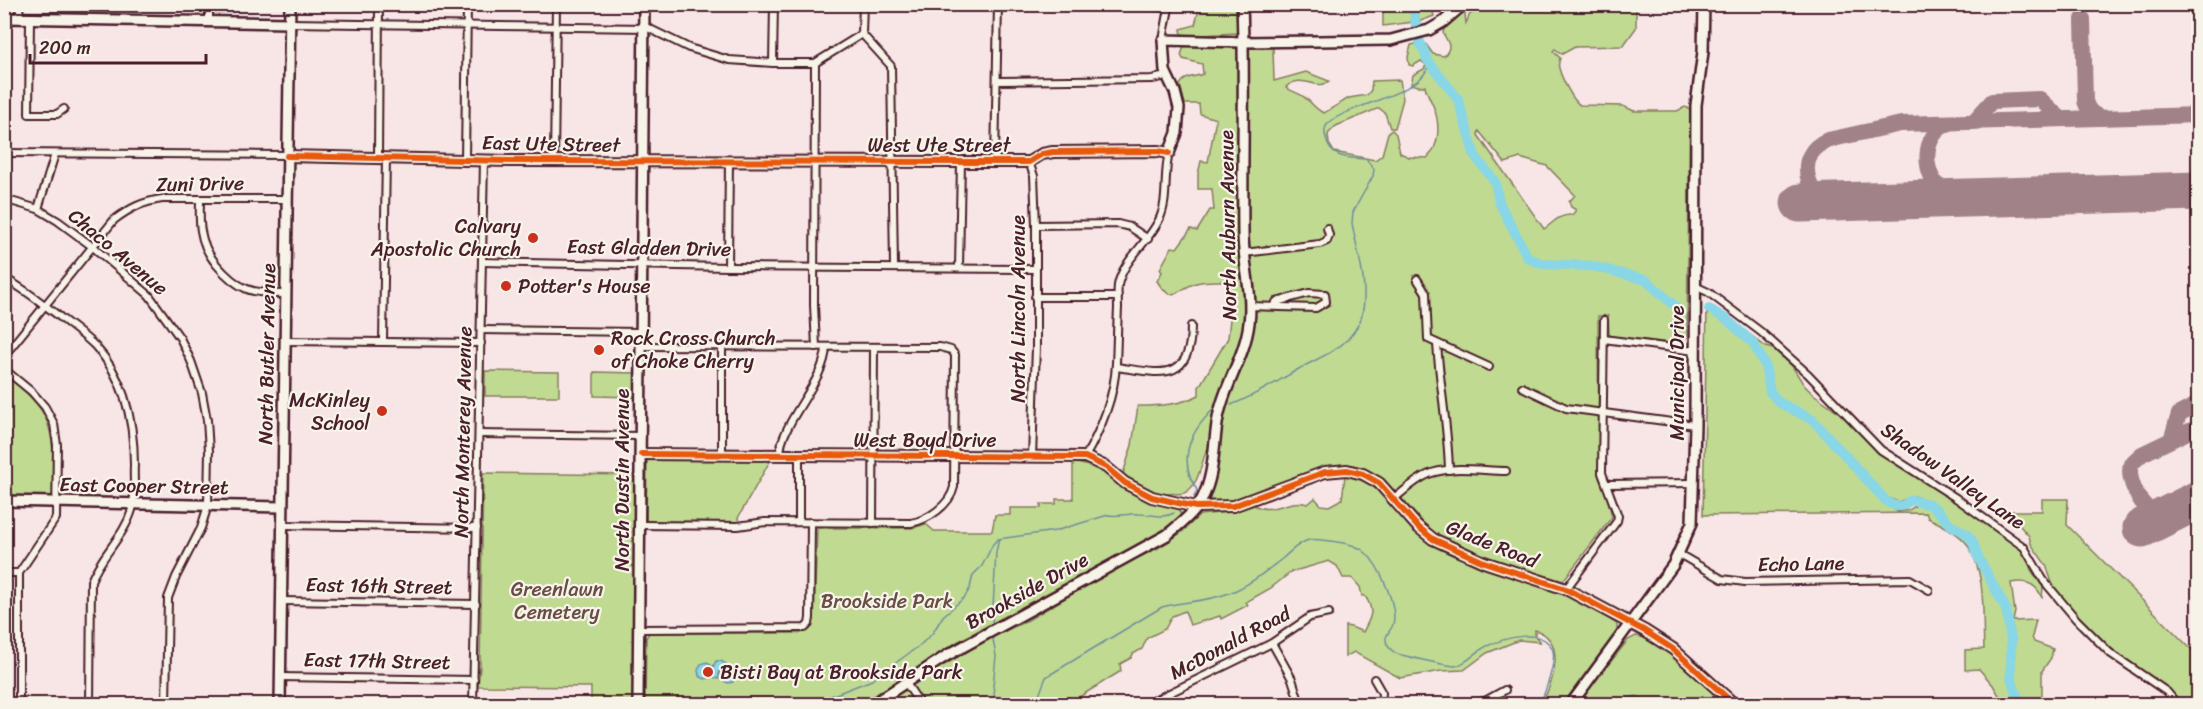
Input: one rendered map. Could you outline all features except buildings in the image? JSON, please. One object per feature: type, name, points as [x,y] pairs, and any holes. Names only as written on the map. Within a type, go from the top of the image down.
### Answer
[{"type":"street","points":[[19,4],[20,18]]},
{"type":"street","points":[[209,4],[209,21]]},
{"type":"street","name":"North Butler Avenue","points":[[280,705],[290,4]]},
{"type":"street","points":[[379,4],[383,341]]},
{"type":"street","points":[[465,160],[467,4]]},
{"type":"street","points":[[554,161],[556,4]]},
{"type":"street","name":"North Dustin Avenue","points":[[638,705],[644,4]]},
{"type":"street","points":[[773,63],[774,4]]},
{"type":"street","points":[[863,4],[862,34],[891,66],[894,267]]},
{"type":"street","points":[[995,162],[998,4]]},
{"type":"street","points":[[1084,457],[1096,437],[1108,405],[1116,367],[1118,285],[1123,273],[1160,220],[1164,205],[1166,163],[1176,133],[1179,108],[1164,65],[1163,40],[1169,6],[1124,4]]},
{"type":"street","name":"North Auburn Avenue","points":[[1196,507],[1202,499],[1209,480],[1218,416],[1247,335],[1250,306],[1244,253],[1242,4]]},
{"type":"street","points":[[1163,40],[1243,42],[1390,40],[1429,30],[1443,22],[1464,4]]},
{"type":"street","name":"Municipal Drive","points":[[1571,705],[1679,554],[1692,523],[1695,425],[1696,105],[1704,4]]},
{"type":"street","points":[[1704,22],[1710,4]]},
{"type":"street","points":[[4,18],[643,28],[651,29],[689,48],[729,60],[773,63],[815,63],[862,34]]},
{"type":"street","points":[[30,19],[29,114],[57,114],[64,110]]},
{"type":"street","points":[[815,63],[816,347]]},
{"type":"street","points":[[997,81],[1152,79],[1167,76]]},
{"type":"street","name":"West Ute Street","points":[[815,161],[1029,162],[1042,154],[1053,152],[1158,151],[1169,153]]},
{"type":"street","name":"East Ute Street","points":[[4,153],[287,155],[554,161],[815,161]]},
{"type":"street","points":[[38,209],[55,154]]},
{"type":"street","name":"North Monterey Avenue","points":[[473,705],[484,160]]},
{"type":"street","points":[[728,267],[729,161]]},
{"type":"street","points":[[959,268],[961,162]]},
{"type":"street","name":"North Lincoln Avenue","points":[[1029,162],[1034,176],[1036,225],[1036,348],[1032,457]]},
{"type":"street","points":[[200,198],[200,229],[203,244],[209,255],[230,280],[249,291],[285,294]]},
{"type":"street","name":"Zuni Drive","points":[[4,356],[114,220],[142,202],[200,198],[287,199]]},
{"type":"street","name":"Chaco Avenue","points":[[4,199],[38,209],[93,246],[149,295],[175,330],[191,361],[202,393],[209,451],[208,505],[201,528],[168,598],[166,705]]},
{"type":"street","points":[[1036,225],[1118,224],[1130,226],[1148,239]]},
{"type":"street","points":[[1244,253],[1320,244],[1327,241],[1329,235],[1327,228]]},
{"type":"street","name":"East Gladden Drive","points":[[482,262],[635,263],[728,267],[1035,269]]},
{"type":"street","points":[[4,278],[23,287],[95,346],[111,368],[123,392],[131,418],[134,443],[133,504],[126,526],[96,569],[91,581],[90,705]]},
{"type":"street","points":[[1417,279],[1426,293],[1428,339],[1489,367]]},
{"type":"street","name":"Shadow Valley Lane","points":[[1695,285],[1708,292],[1761,332],[1808,374],[1881,450],[1956,498],[2024,547],[2044,582],[2076,619],[2110,652],[2167,692],[2177,705]]},
{"type":"street","points":[[1250,306],[1316,308],[1326,302],[1326,297],[1324,294],[1309,293],[1276,302],[1275,306]]},
{"type":"street","points":[[1035,297],[1118,297]]},
{"type":"street","points":[[1566,589],[1617,521],[1617,510],[1602,473],[1604,320]]},
{"type":"street","points":[[1116,367],[1159,373],[1172,370],[1184,362],[1189,354],[1191,326]]},
{"type":"street","points":[[481,330],[641,332]]},
{"type":"street","points":[[1604,339],[1695,351]]},
{"type":"street","points":[[284,341],[481,343]]},
{"type":"street","points":[[1437,344],[1440,384],[1448,432],[1449,470]]},
{"type":"street","points":[[641,346],[946,348],[955,355]]},
{"type":"street","points":[[722,346],[722,454]]},
{"type":"street","points":[[780,455],[782,441],[823,364],[826,347]]},
{"type":"street","points":[[873,523],[874,347]]},
{"type":"street","points":[[955,355],[963,353]]},
{"type":"street","points":[[640,525],[738,526],[765,522],[911,523],[923,520],[947,502],[953,493],[955,355]]},
{"type":"street","points":[[4,369],[37,397],[54,424],[57,445],[56,518],[19,573],[19,705]]},
{"type":"street","points":[[1522,387],[1559,406],[1695,425]]},
{"type":"street","points":[[479,434],[641,436]]},
{"type":"street","name":"West Boyd Drive","points":[[641,454],[1084,457],[1106,467],[1125,483],[1152,497],[1196,507]]},
{"type":"street","points":[[799,456],[799,522]]},
{"type":"street","name":"Glade Road","points":[[1196,507],[1233,506],[1316,474],[1338,470],[1356,472],[1379,483],[1417,526],[1433,539],[1484,562],[1566,589],[1631,624],[1673,649],[1734,705]]},
{"type":"street","points":[[1394,499],[1431,473],[1449,470],[1506,471]]},
{"type":"street","points":[[1607,484],[1694,483]]},
{"type":"street","name":"East Cooper Street","points":[[4,501],[282,507]]},
{"type":"street","name":"Brookside Drive","points":[[873,705],[946,656],[1167,535],[1196,507]]},
{"type":"street","points":[[640,629],[799,629],[807,626],[810,618],[811,522]]},
{"type":"street","points":[[282,525],[477,528]]},
{"type":"street","name":"Echo Lane","points":[[1679,554],[1722,579],[1745,582],[1910,579],[1929,590]]},
{"type":"street","points":[[4,573],[19,573]]},
{"type":"street","name":"East 16th Street","points":[[281,601],[476,604]]},
{"type":"street","name":"McDonald Road","points":[[1147,705],[1272,643],[1310,617],[1329,614]]},
{"type":"street","points":[[1272,643],[1292,679],[1300,705]]},
{"type":"street","name":"East 17th Street","points":[[280,677],[474,680]]},
{"type":"street","points":[[1374,679],[1382,693],[1381,705]]},
{"type":"street","points":[[906,683],[920,705]]},
{"type":"street","points":[[1467,705],[1485,701],[1505,690]]},
{"type":"green space","points":[[1200,5],[1239,5],[1238,33],[1182,36],[1181,29],[1195,25]]},
{"type":"green space","points":[[1383,5],[1411,5],[1413,22],[1383,26]]},
{"type":"green space","points":[[1416,5],[1431,5],[1434,16],[1418,22]]},
{"type":"green space","points":[[1496,5],[1636,5],[1636,28],[1623,46],[1575,47],[1562,54],[1555,49],[1553,51],[1560,58],[1559,68],[1562,77],[1574,99],[1580,105],[1623,106],[1634,111],[1677,111],[1685,107],[1690,109],[1687,337],[1679,344],[1611,336],[1608,316],[1598,316],[1599,477],[1612,517],[1563,581],[1486,558],[1436,534],[1388,485],[1373,473],[1358,467],[1342,465],[1326,467],[1241,498],[1229,501],[1213,502],[1210,500],[1222,413],[1249,342],[1246,245],[1248,48],[1273,48],[1274,81],[1306,72],[1329,81],[1320,84],[1298,81],[1286,87],[1302,95],[1324,113],[1349,98],[1367,95],[1371,90],[1372,81],[1400,80],[1403,99],[1395,128],[1390,128],[1385,113],[1379,108],[1336,126],[1328,134],[1329,144],[1334,152],[1375,160],[1382,155],[1388,133],[1392,130],[1396,134],[1400,153],[1409,157],[1427,158],[1437,141],[1437,121],[1425,86],[1411,84],[1413,75],[1424,69],[1426,65],[1421,61],[1413,66],[1409,65],[1411,45],[1419,43],[1435,75],[1456,100],[1471,157],[1492,182],[1497,204],[1525,258],[1549,268],[1591,267],[1645,281],[1674,307],[1675,304],[1643,278],[1589,264],[1544,263],[1530,256],[1508,214],[1493,175],[1476,150],[1455,89],[1432,63],[1421,41],[1433,54],[1444,56],[1449,47],[1443,33],[1444,29],[1467,7],[1466,23],[1470,14]],"holes":[[[1479,131],[1505,163],[1520,158],[1547,166],[1575,195],[1569,202],[1576,210],[1572,215],[1560,217],[1544,229],[1478,135]]]},
{"type":"green space","points":[[1185,44],[1239,44],[1246,328],[1210,449],[1207,450],[1196,480],[1184,493],[1165,495],[1142,487],[1123,474],[1132,445],[1138,406],[1177,403],[1199,395],[1199,387],[1228,338],[1230,319],[1226,281],[1199,282],[1171,294],[1157,281],[1162,272],[1160,269],[1172,247],[1177,248],[1191,229],[1197,231],[1210,210],[1214,210],[1212,189],[1198,189],[1198,174],[1201,161],[1208,162],[1216,119],[1200,114],[1199,104],[1185,104],[1180,85],[1187,78],[1203,74],[1202,64],[1183,59],[1181,55]]},
{"type":"green space","points":[[1707,307],[1714,307],[1766,347],[1773,349],[1792,366],[1812,393],[1844,416],[1876,450],[1956,501],[2020,548],[2043,587],[2042,598],[2037,589],[2030,584],[2011,583],[2015,612],[2013,621],[2036,620],[2032,637],[2034,642],[2053,649],[2051,658],[2042,671],[2042,700],[2037,702],[2032,700],[2028,704],[2022,704],[2012,678],[2012,639],[2007,608],[1968,533],[1953,525],[1939,508],[1924,499],[1914,496],[1898,502],[1888,498],[1857,468],[1816,420],[1774,395],[1768,366],[1749,335],[1709,308],[1741,332],[1754,347],[1763,364],[1767,389],[1774,401],[1813,423],[1884,503],[1898,512],[1909,510],[1918,504],[1926,505],[1972,542],[1977,557],[2005,610],[2010,640],[2010,679],[2018,704],[2004,704],[1993,685],[1979,669],[1965,670],[1965,650],[1984,649],[1981,581],[1978,568],[1964,540],[1928,518],[1926,513],[1703,515]]},
{"type":"green space","points":[[485,371],[559,372],[559,396],[485,396]]},
{"type":"green space","points":[[594,372],[637,373],[636,397],[594,396]]},
{"type":"green space","points":[[5,375],[36,403],[47,423],[53,448],[52,497],[5,496]]},
{"type":"green space","points":[[648,459],[770,459],[770,461],[738,518],[739,522],[648,521],[646,520]]},
{"type":"green space","name":"Brookside Park","points":[[1073,462],[1097,468],[1142,498],[1177,509],[1181,513],[1179,519],[1145,542],[957,642],[864,704],[645,704],[646,638],[649,633],[801,633],[810,629],[814,618],[817,528],[912,528],[926,524],[934,531],[992,531],[995,515],[1010,515],[1010,508],[1041,508],[1041,504],[1056,504],[1056,499],[1073,499]]},
{"type":"green space","name":"Greenlawn Cemetery","points":[[483,473],[635,475],[633,704],[591,704],[591,687],[478,686]]},
{"type":"green space","points":[[1345,476],[1359,479],[1371,486],[1391,503],[1418,534],[1444,551],[1475,564],[1557,591],[1617,624],[1617,631],[1563,704],[1541,704],[1550,685],[1555,653],[1552,643],[1545,635],[1535,630],[1535,636],[1540,642],[1519,640],[1487,653],[1464,670],[1441,671],[1400,678],[1354,652],[1345,657],[1345,626],[1363,632],[1371,610],[1365,596],[1362,596],[1360,587],[1352,578],[1343,578],[1337,566],[1329,561],[1291,572],[1271,588],[1246,602],[1248,605],[1221,619],[1220,616],[1190,625],[1185,611],[1172,616],[1165,629],[1147,638],[1142,649],[1120,664],[1121,671],[1068,704],[882,704],[929,672],[1028,620],[1114,569],[1158,548],[1181,533],[1200,515],[1236,511],[1254,505],[1261,508],[1274,508],[1301,502],[1308,504],[1315,498],[1321,505],[1329,506],[1342,499]]},
{"type":"green space","points":[[2042,499],[2068,499],[2067,525],[2198,656],[2198,704],[2181,704],[2169,689],[2119,656],[2056,594],[2046,565],[2031,544],[2029,536],[2011,516],[1996,511],[2042,511]]},
{"type":"green space","points":[[1636,636],[1648,639],[1672,654],[1726,704],[1577,704],[1628,640]]},
{"type":"water","name":"Bisti Bay at Brookside Park","points":[[716,661],[726,664],[729,674],[731,672],[734,674],[733,682],[724,681],[719,671],[719,679],[713,677],[705,679],[699,676],[698,670],[701,664],[707,662],[713,667]]},
{"type":"waterway","points":[[1413,4],[1416,26]]},
{"type":"waterway","points":[[1420,42],[1428,61],[1458,99],[1475,156],[1495,182],[1499,202],[1528,258],[1543,264],[1592,266],[1646,280],[1675,306]]},
{"type":"waterway","points":[[1231,405],[1330,352],[1348,339],[1360,321],[1364,292],[1362,269],[1352,223],[1353,212],[1373,176],[1374,169],[1366,159],[1335,154],[1328,145],[1325,129],[1340,115],[1404,89],[1417,81],[1426,72],[1428,61]]},
{"type":"waterway","points":[[1709,309],[1726,319],[1753,343],[1765,365],[1770,392],[1780,403],[1813,420],[1886,501],[1899,506],[1911,500],[1929,504],[1951,525],[1967,534],[2006,609],[2011,640],[2011,678],[2020,704]]},
{"type":"waterway","points":[[1194,497],[1197,490],[1188,467],[1189,446],[1198,427],[1215,408]]},
{"type":"waterway","points":[[810,704],[872,680],[919,646],[932,634],[943,616],[965,597],[973,575],[982,566],[998,539],[1055,531],[1108,515],[1162,516],[1174,513]]},
{"type":"waterway","points":[[992,627],[996,552],[999,539]]},
{"type":"waterway","points":[[1038,704],[1046,677],[1162,607],[1221,596],[1236,590],[1257,578],[1298,545],[1316,539],[1352,545],[1363,550],[1371,559],[1382,576],[1393,607],[1394,616],[1386,642],[1397,654],[1456,666],[1483,648],[1514,637],[1533,636],[1549,643],[1553,651],[1553,663],[1539,704]]},
{"type":"waterway","points":[[992,634],[996,656],[993,686],[996,704]]},
{"type":"waterway","points":[[1620,704],[1637,696],[1649,704]]},
{"type":"taxiway","points":[[2083,19],[2085,101],[2091,112],[2102,118]]},
{"type":"taxiway","points":[[1973,122],[1992,101],[2040,99],[2061,119]]},
{"type":"taxiway","points":[[1841,202],[1818,198],[1812,190],[1807,174],[1812,151],[1828,140],[1901,124],[2198,115]]},
{"type":"taxiway","points":[[1950,123],[1940,128],[1933,136],[1927,156],[1928,167],[1938,186],[1946,193],[1969,198]]},
{"type":"taxiway","points":[[2171,440],[2179,414],[2198,404]]},
{"type":"taxiway","points":[[2170,514],[2153,512],[2142,502],[2132,483],[2131,464],[2142,454],[2198,427]]},
{"type":"runway","points":[[1800,203],[2198,191]]},
{"type":"runway","points":[[2142,528],[2198,500]]},
{"type":"cycle path","points":[[287,156],[509,161],[1029,162],[1042,154],[1053,152],[1158,151],[1169,153]]},
{"type":"cycle path","points":[[641,454],[1085,457],[1106,467],[1125,483],[1152,497],[1196,507],[1233,506],[1325,472],[1347,470],[1363,474],[1379,483],[1417,526],[1433,539],[1484,562],[1566,589],[1645,631],[1673,649],[1734,704]]},
{"type":"place","name":"Calvary Apostolic Church","points":[[533,238]]},
{"type":"place","name":"Potter's House","points":[[506,286]]},
{"type":"place","name":"Rock Cross Church of Choke Cherry","points":[[599,350]]},
{"type":"place","name":"McKinley School","points":[[382,411]]},
{"type":"place","name":"Bisti Bay at Brookside Park","points":[[708,672]]}]
